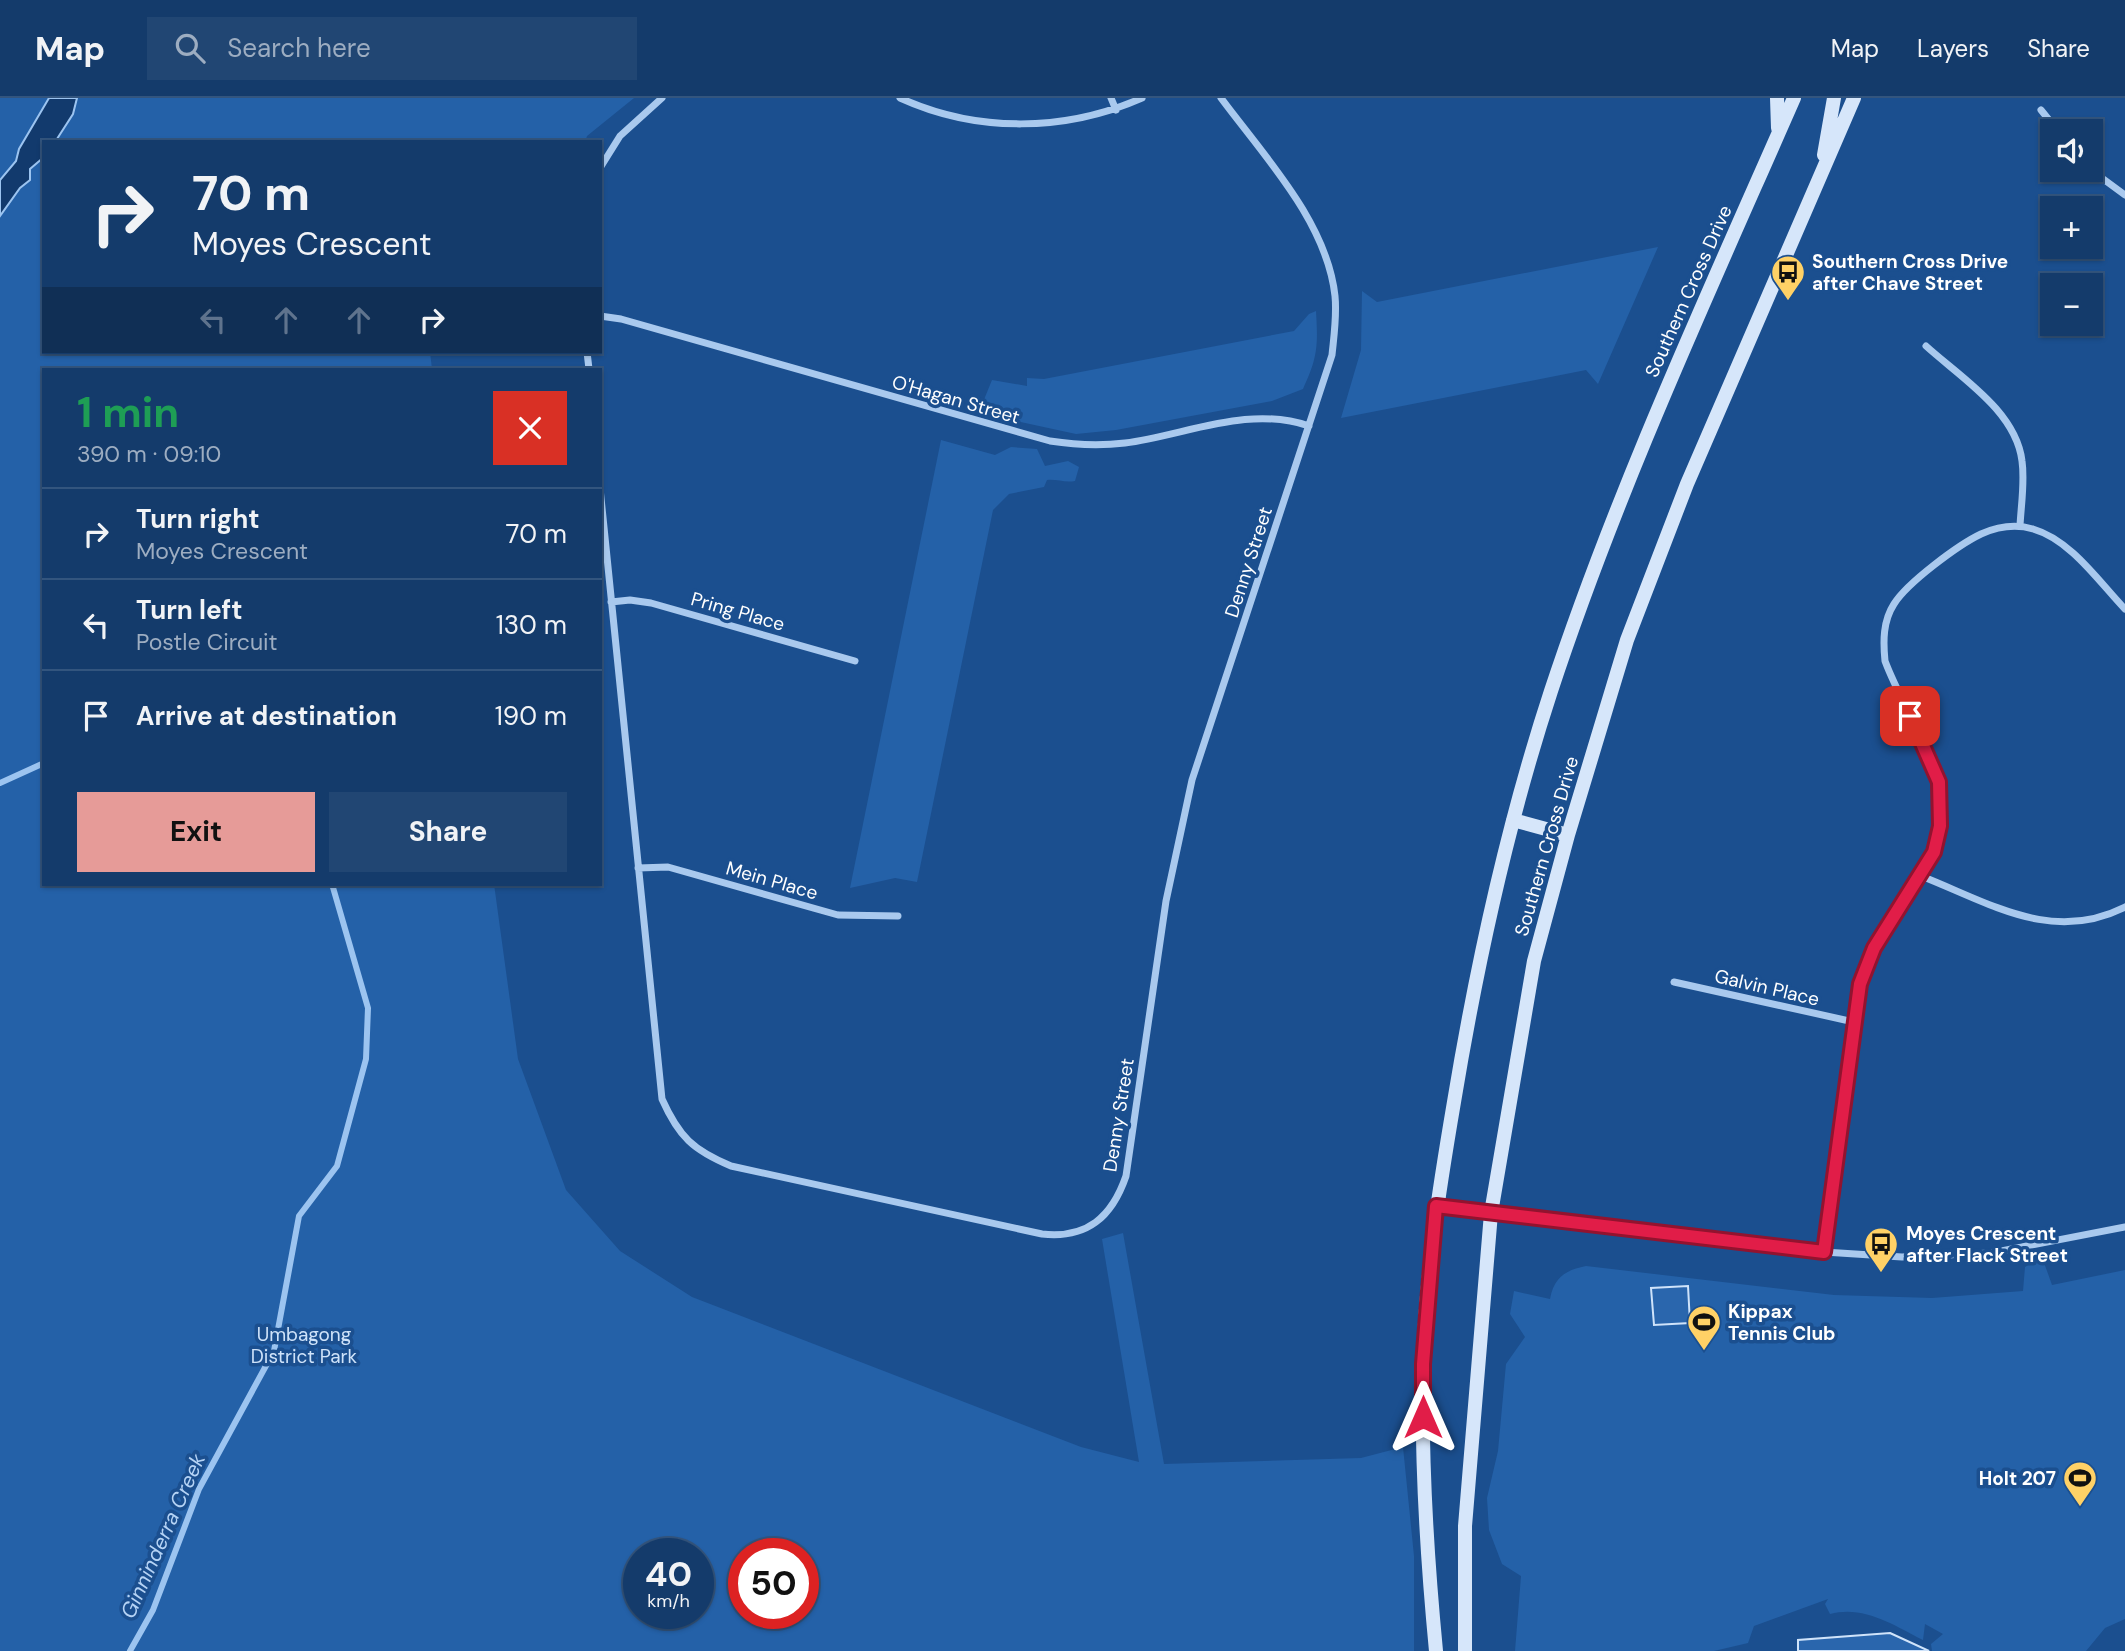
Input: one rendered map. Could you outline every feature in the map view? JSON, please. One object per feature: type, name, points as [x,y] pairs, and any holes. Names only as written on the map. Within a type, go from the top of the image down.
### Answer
[{"type":"main road","points":[[1777,98],[1778,133]]},
{"type":"main road","name":"Southern Cross Drive","points":[[1436,1651],[1423,1430],[1424,1352],[1436,1206],[1462,1051],[1487,929],[1513,820],[1550,693],[1636,457],[1794,98]]},
{"type":"main road","points":[[1822,172],[1834,98]]},
{"type":"main road","name":"Southern Cross Drive","points":[[1465,1651],[1465,1526],[1491,1213],[1534,961],[1568,835],[1627,640],[1682,497],[1854,98]]},
{"type":"main road","points":[[1513,820],[1568,835]]},
{"type":"street","points":[[602,165],[620,136],[662,98]]},
{"type":"street","points":[[900,98],[922,108],[961,118],[1002,124],[1060,122],[1116,110],[1142,98]]},
{"type":"street","points":[[1111,98],[1116,110]]},
{"type":"street","name":"Denny Street","points":[[602,509],[662,1099],[674,1125],[693,1147],[731,1166],[1042,1234],[1076,1233],[1097,1223],[1119,1198],[1126,1176],[1166,901],[1192,780],[1332,355],[1336,316],[1332,277],[1320,240],[1301,206],[1221,98]]},
{"type":"street","points":[[2040,110],[2048,119]]},
{"type":"street","points":[[2103,179],[2125,195]]},
{"type":"street","name":"O'Hagan Street","points":[[602,316],[621,319],[1050,441],[1086,446],[1126,443],[1259,417],[1286,418],[1309,426]]},
{"type":"street","points":[[1926,346],[1993,407],[2015,437],[2023,469],[2020,526]]},
{"type":"street","points":[[1824,1252],[1860,984],[1874,948],[1934,852],[1940,826],[1939,782],[1930,755],[1885,660],[1885,624],[1893,605],[1903,593],[1958,549],[1994,529],[2020,526],[2058,541],[2125,609]]},
{"type":"street","name":"Pring Place","points":[[611,602],[630,600],[651,603],[855,661]]},
{"type":"street","name":"Mein Place","points":[[638,868],[668,867],[838,915],[898,916]]},
{"type":"street","points":[[1921,876],[2018,915],[2048,923],[2084,922],[2125,907]]},
{"type":"street","name":"Galvin Place","points":[[1674,982],[1854,1022]]},
{"type":"street","points":[[1436,1206],[1824,1252],[1913,1257],[1978,1254],[2045,1244],[2125,1227]]},
{"type":"green space","name":"Umbagong District Park","points":[[0,98],[634,98],[587,136],[586,140],[42,140],[42,354],[430,354],[432,368],[42,368],[42,886],[494,886],[518,1059],[566,1190],[620,1251],[692,1297],[1081,1447],[1139,1462],[1102,1239],[1123,1233],[1164,1464],[1361,1458],[1403,1447],[1414,1556],[1414,1651],[0,1651]]},
{"type":"green space","points":[[1658,247],[1598,384],[1586,370],[1341,418],[1361,350],[1362,291],[1377,302]]},
{"type":"green space","points":[[1316,311],[1316,351],[1303,389],[1272,401],[1116,430],[1076,434],[984,414],[981,407],[992,380],[1027,386],[1027,378],[1044,379],[1294,331],[1309,314]]},
{"type":"green space","points":[[941,440],[995,455],[1011,447],[1037,449],[1045,466],[1068,461],[1079,467],[1075,481],[1047,480],[1044,487],[1009,494],[993,510],[917,882],[895,878],[850,888]]},
{"type":"green space","points":[[2042,1257],[2052,1285],[2125,1270],[2125,1619],[2105,1628],[2086,1651],[1932,1651],[1931,1644],[1943,1634],[1925,1624],[1923,1640],[1866,1614],[1830,1614],[1825,1604],[1828,1599],[1754,1626],[1748,1643],[1714,1651],[1515,1651],[1521,1576],[1502,1564],[1489,1530],[1487,1498],[1498,1451],[1506,1364],[1525,1337],[1510,1314],[1514,1291],[1550,1299],[1554,1285],[1562,1276],[1586,1266],[1834,1295],[1932,1298],[2023,1291],[2025,1267]]},
{"type":"shaded area","points":[[49,98],[77,98],[73,114],[56,140],[42,140],[42,159],[30,169],[30,180],[20,188],[0,216],[0,180],[16,161],[19,149]]},
{"type":"building","points":[[1688,1286],[1690,1323],[1654,1325],[1651,1288]]},
{"type":"building","points":[[1890,1633],[1929,1651],[1798,1651],[1798,1640]]},
{"type":"waterway","name":"Ginninderra Creek","points":[[0,783],[42,764]]},
{"type":"waterway","name":"Ginninderra Creek","points":[[130,1651],[153,1610],[199,1489],[274,1351],[299,1216],[337,1166],[366,1059],[368,1008],[333,886]]},
{"type":"place","name":"Southern Cross Drive after Chave Street","points":[[1788,302]]},
{"type":"place","name":"Moyes Crescent after Flack Street","points":[[1881,1274]]},
{"type":"place","name":"Kippax Tennis Club","points":[[1704,1352]]},
{"type":"place","name":"Holt 207","points":[[2080,1508]]},
{"type":"route","points":[[1423,1417],[1423,1364],[1436,1206],[1824,1252],[1860,984],[1874,948],[1934,852],[1940,826],[1942,804],[1939,782],[1930,755],[1910,716]]}]
